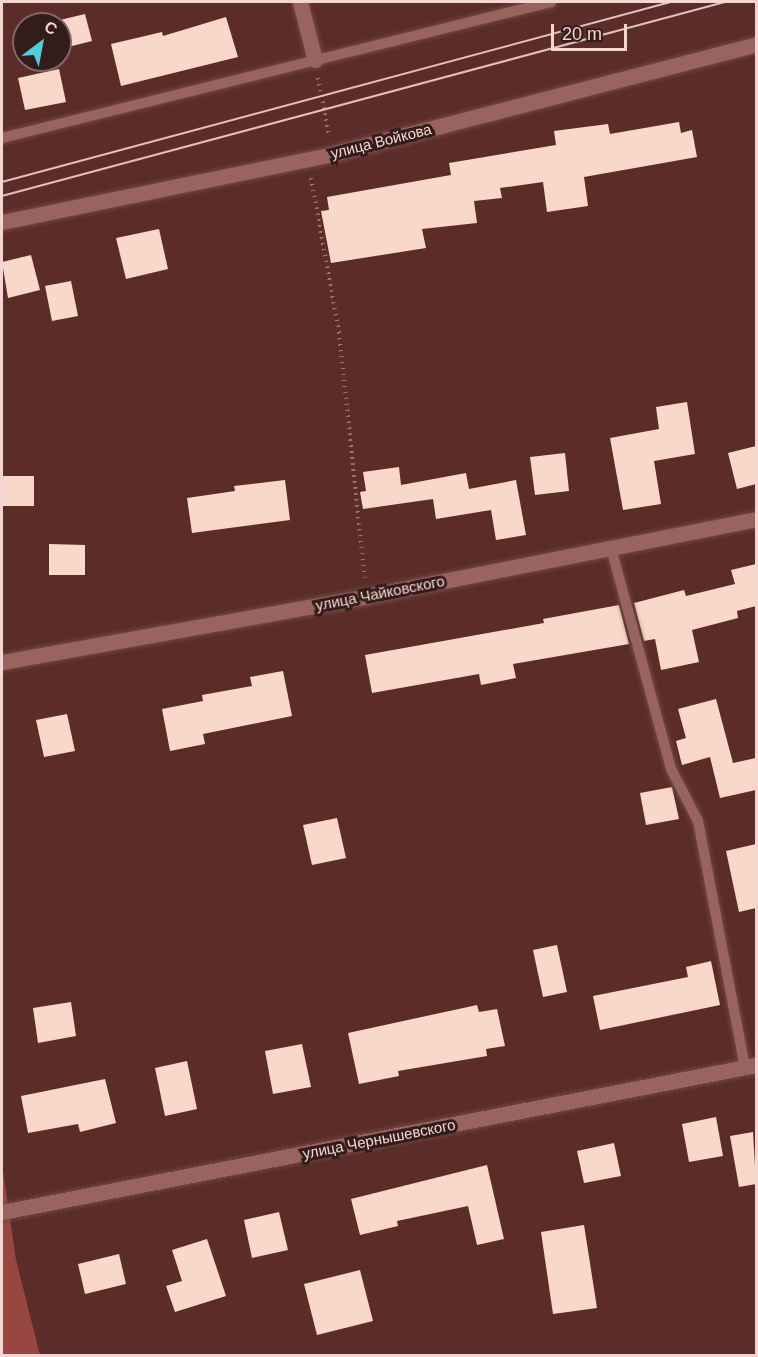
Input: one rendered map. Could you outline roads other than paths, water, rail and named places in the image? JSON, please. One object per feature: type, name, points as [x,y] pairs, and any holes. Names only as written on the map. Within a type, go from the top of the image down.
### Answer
[{"type":"street","points":[[300,2],[315,60]]},
{"type":"street","name":"улица Войкова","points":[[2,222],[332,154],[756,44]]},
{"type":"street","name":"улица Чайковского","points":[[2,662],[368,596],[756,519]]},
{"type":"street","name":"улица Чернышевского","points":[[2,1212],[751,1066]]},
{"type":"lane","points":[[2,138],[551,2]]},
{"type":"lane","points":[[611,548],[671,769],[698,821],[751,1066]]},
{"type":"tram line","points":[[2,182],[671,2]]},
{"type":"tram line","points":[[2,196],[725,2]]}]
